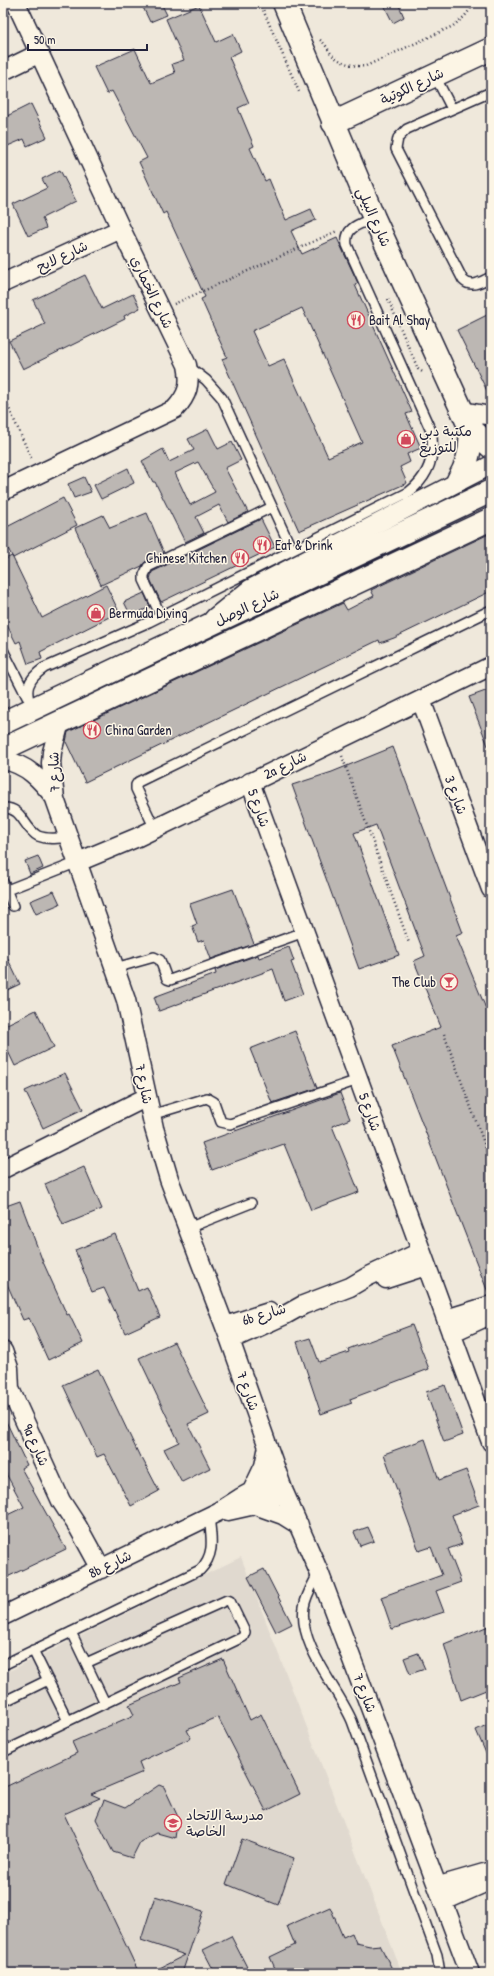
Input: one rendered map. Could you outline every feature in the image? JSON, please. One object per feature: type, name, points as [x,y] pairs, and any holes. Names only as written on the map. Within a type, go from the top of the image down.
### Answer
[{"type":"main road","name":"شارع البيلي","points":[[284,3],[374,218],[466,420],[471,439],[468,461],[458,480]]},
{"type":"main road","name":"شارع الكوتية","points":[[333,123],[491,49]]},
{"type":"main road","name":"شارع البيلي","points":[[466,420],[491,447]]},
{"type":"main road","name":"شارع الوصل","points":[[3,723],[29,703],[207,626],[491,491]]},
{"type":"main road","name":"شارع الوصل","points":[[3,749],[491,519]]},
{"type":"street","name":"شارع الخماري","points":[[3,491],[175,409],[183,400],[188,389],[190,377],[187,365],[121,229],[16,3]]},
{"type":"street","points":[[3,71],[40,53]]},
{"type":"street","name":"شارع لايح","points":[[3,283],[121,229]]},
{"type":"street","points":[[466,420],[491,416]]},
{"type":"street","points":[[207,626],[224,609],[250,589],[372,518],[491,465]]},
{"type":"street","name":"2a شارع","points":[[78,862],[155,829],[491,666]]},
{"type":"street","name":"شارع 3","points":[[422,700],[491,889]]},
{"type":"street","name":"شارع 7","points":[[60,722],[52,752],[55,799],[126,1000],[151,1115],[169,1178],[228,1333],[282,1485],[319,1572],[442,1894],[470,1973]]},
{"type":"street","name":"شارع 7","points":[[3,760],[16,763],[34,774],[55,799]]},
{"type":"street","name":"شارع 5","points":[[250,782],[491,1442]]},
{"type":"street","points":[[3,1169],[147,1098]]},
{"type":"street","name":"6b شارع","points":[[228,1333],[285,1315],[303,1305],[350,1287],[371,1284],[423,1259]]},
{"type":"street","points":[[448,1326],[491,1305]]},
{"type":"street","points":[[448,1326],[491,1315]]},
{"type":"street","name":"9a شارع","points":[[3,1351],[9,1368],[5,1388],[61,1501],[78,1527],[94,1572]]},
{"type":"street","points":[[254,1498],[264,1466],[268,1446]]},
{"type":"street","name":"8b شارع","points":[[3,1616],[213,1514],[282,1485]]},
{"type":"street","name":"8b شارع","points":[[254,1498],[299,1525]]},
{"type":"street","points":[[442,1894],[491,1871]]},
{"type":"street","points":[[442,1894],[491,1880]]},
{"type":"lane","points":[[435,76],[452,109]]},
{"type":"lane","points":[[491,92],[406,129],[398,138],[396,148],[463,280],[469,284],[475,284],[491,277]]},
{"type":"lane","points":[[29,703],[28,686],[32,679],[44,668],[160,616],[292,550],[372,518],[417,486],[428,470],[433,451],[431,431],[347,245],[347,233],[351,228],[374,218]]},
{"type":"lane","points":[[187,365],[206,380],[222,398],[292,550]]},
{"type":"lane","points":[[160,616],[144,580],[144,575],[148,567],[272,507]]},
{"type":"lane","points":[[155,829],[136,789],[138,782],[491,610]]},
{"type":"lane","points":[[3,650],[29,703]]},
{"type":"lane","points":[[3,808],[12,809],[18,812],[31,831],[37,835],[53,838],[69,837]]},
{"type":"lane","points":[[13,906],[5,886],[78,862]]},
{"type":"lane","points":[[115,968],[154,957],[160,960],[167,979],[170,980],[304,932]]},
{"type":"lane","points":[[151,1115],[207,1098],[214,1102],[221,1122],[230,1124],[358,1080]]},
{"type":"lane","points":[[188,1228],[251,1203]]},
{"type":"lane","points":[[3,1665],[200,1570],[206,1564],[212,1550],[213,1514]]},
{"type":"lane","points":[[319,1572],[306,1599],[304,1608],[303,1616],[307,1634],[325,1675],[344,1702],[352,1721],[437,1955],[440,1973]]},
{"type":"lane","points":[[3,1752],[243,1637],[245,1632],[230,1601],[226,1600],[86,1663]]},
{"type":"lane","points":[[71,1632],[105,1703]]},
{"type":"lane","points":[[33,1650],[68,1721]]},
{"type":"lane","points":[[3,1702],[48,1680]]},
{"type":"path","points":[[316,39],[322,40],[332,55],[347,64],[357,67],[366,66],[453,26],[464,17],[474,3]]},
{"type":"path","points":[[161,310],[333,231],[347,233]]},
{"type":"path","points":[[3,396],[38,475]]},
{"type":"path","points":[[337,740],[409,943]]},
{"type":"path","points":[[444,1034],[491,1162]]},
{"type":"shaded area","name":"مدرسة الاتحاد الخاصة","points":[[241,1557],[402,1973],[3,1973],[3,1674]]},
{"type":"building","points":[[141,3],[161,3],[167,15],[150,22]]},
{"type":"building","points":[[383,3],[398,3],[404,17],[393,23]]},
{"type":"building","points":[[199,5],[216,42],[233,34],[241,51],[229,57],[249,103],[238,108],[254,146],[250,148],[265,181],[269,179],[286,220],[311,209],[316,220],[291,231],[302,254],[337,238],[358,283],[355,285],[412,412],[406,414],[421,448],[407,454],[410,462],[400,467],[407,483],[299,531],[222,359],[227,357],[201,299],[205,297],[166,212],[163,214],[139,162],[147,158],[112,91],[107,94],[94,67],[135,49],[151,83],[175,73],[172,64],[184,60],[166,19]],"holes":[[[302,308],[362,442],[328,457],[284,359],[268,366],[252,331]]]},
{"type":"building","points":[[31,104],[47,137],[27,146],[24,139],[3,148],[3,118]]},
{"type":"building","points":[[60,170],[76,201],[42,218],[46,228],[28,236],[13,204],[47,188],[42,179]]},
{"type":"building","points":[[85,275],[102,309],[133,294],[140,308],[124,316],[125,319],[23,369],[9,341],[45,324],[33,300]]},
{"type":"building","points":[[491,313],[491,399],[457,330]]},
{"type":"building","points":[[208,429],[218,449],[232,442],[241,460],[225,468],[248,512],[228,522],[219,505],[196,517],[204,533],[185,542],[155,482],[153,482],[142,461],[163,449],[169,462],[194,450],[188,439]],"holes":[[[198,462],[215,492],[190,505],[175,473]]]},
{"type":"building","points":[[128,468],[134,483],[101,499],[94,485]]},
{"type":"building","points":[[84,477],[91,492],[74,498],[68,484]]},
{"type":"building","points":[[63,498],[77,525],[13,558],[3,539],[3,529]]},
{"type":"building","points":[[147,513],[164,553],[145,562],[142,566],[101,585],[75,528],[103,515],[110,528]]},
{"type":"building","points":[[261,519],[275,547],[161,602],[150,579],[152,572]]},
{"type":"building","points":[[491,533],[491,591],[394,638],[380,643],[379,640],[85,782],[66,742],[68,732],[343,603],[347,610],[374,596],[371,590]]},
{"type":"building","points":[[12,556],[42,618],[106,585],[119,612],[40,652],[42,659],[28,664],[20,641],[16,643],[3,617],[3,560]]},
{"type":"building","points":[[144,593],[150,607],[131,616],[124,602]]},
{"type":"building","points":[[491,689],[491,751],[490,751],[469,697]]},
{"type":"building","points":[[393,747],[463,933],[456,936],[487,1011],[491,1010],[491,1295],[489,1295],[392,1046],[441,1027],[414,961],[425,956],[376,825],[354,833],[399,955],[359,969],[292,785],[332,772]]},
{"type":"building","points":[[38,856],[43,868],[30,874],[25,861]]},
{"type":"building","points":[[233,889],[254,944],[211,959],[204,940],[198,942],[192,926],[197,924],[190,904]]},
{"type":"building","points":[[54,891],[60,904],[36,914],[30,901]]},
{"type":"building","points":[[289,947],[294,961],[291,962],[303,994],[284,1001],[273,969],[159,1011],[154,997],[216,974],[215,970],[258,955],[259,958]]},
{"type":"building","points":[[3,949],[20,984],[3,992]]},
{"type":"building","points":[[36,1010],[54,1047],[15,1066],[3,1041],[3,1026]]},
{"type":"building","points":[[295,1031],[317,1088],[272,1103],[250,1049]]},
{"type":"building","points":[[65,1073],[83,1109],[43,1128],[25,1091]]},
{"type":"building","points":[[340,1093],[350,1119],[332,1126],[359,1192],[311,1210],[284,1144],[212,1170],[202,1143]]},
{"type":"building","points":[[84,1167],[102,1209],[63,1225],[45,1184]]},
{"type":"building","points":[[20,1201],[43,1262],[67,1315],[69,1314],[83,1343],[48,1360],[29,1318],[23,1320],[3,1275],[3,1207]]},
{"type":"building","points":[[115,1234],[138,1291],[147,1287],[160,1317],[125,1333],[104,1288],[92,1292],[75,1250]]},
{"type":"building","points":[[412,1325],[429,1369],[350,1399],[352,1403],[321,1414],[297,1342],[310,1338],[319,1362],[349,1352],[348,1349]]},
{"type":"building","points":[[174,1342],[209,1414],[188,1424],[210,1468],[182,1482],[164,1449],[179,1442],[139,1358]]},
{"type":"building","points":[[98,1369],[141,1459],[142,1458],[159,1491],[131,1506],[104,1454],[97,1457],[63,1385]]},
{"type":"building","points":[[445,1385],[463,1435],[444,1442],[426,1392]]},
{"type":"building","points":[[3,1415],[27,1465],[21,1468],[66,1549],[3,1579],[3,1517],[24,1507],[3,1468]]},
{"type":"building","points":[[425,1439],[439,1480],[466,1470],[479,1505],[452,1515],[462,1544],[448,1549],[461,1582],[436,1591],[444,1612],[392,1629],[381,1597],[442,1575],[431,1547],[419,1551],[384,1454]]},
{"type":"building","points":[[368,1527],[374,1541],[360,1546],[354,1532]]},
{"type":"building","points":[[264,1569],[292,1624],[276,1632],[248,1577]]},
{"type":"building","points":[[491,1625],[491,1688],[461,1700],[444,1644]]},
{"type":"building","points":[[418,1653],[425,1669],[410,1674],[404,1658]]},
{"type":"building","points":[[223,1659],[250,1720],[261,1714],[300,1794],[266,1811],[218,1717],[187,1730],[191,1738],[139,1762],[143,1772],[91,1794],[100,1798],[64,1814],[139,1973],[3,1973],[3,1788],[77,1753],[72,1742],[134,1715],[129,1705],[181,1682],[179,1678]]},
{"type":"building","points":[[491,1723],[491,1765],[476,1730]]},
{"type":"building","points":[[159,1785],[164,1787],[178,1817],[175,1838],[157,1833],[140,1842],[132,1858],[113,1852],[96,1819],[104,1800],[125,1808]]},
{"type":"building","points":[[242,1839],[294,1858],[278,1905],[226,1884]]},
{"type":"building","points":[[155,1896],[203,1911],[182,1973],[150,1973],[185,1955],[141,1940]]},
{"type":"building","points":[[330,1907],[343,1937],[352,1933],[356,1943],[370,1946],[380,1945],[394,1973],[277,1973],[270,1957],[295,1945],[287,1926]]},
{"type":"building","points":[[231,1936],[250,1973],[215,1973],[203,1950]]},
{"type":"place","name":"Bait Al Shay","points":[[356,320]]},
{"type":"place","name":"مكتبة دبي للتوزيع","points":[[406,439]]},
{"type":"place","name":"Eat & Drink","points":[[262,545]]},
{"type":"place","name":"Chinese Kitchen","points":[[240,558]]},
{"type":"place","name":"Bermuda Diving","points":[[96,613]]},
{"type":"place","name":"China Garden","points":[[92,730]]},
{"type":"place","name":"The Club","points":[[449,982]]},
{"type":"place","name":"مدرسة الاتحاد الخاصة","points":[[173,1823]]}]
